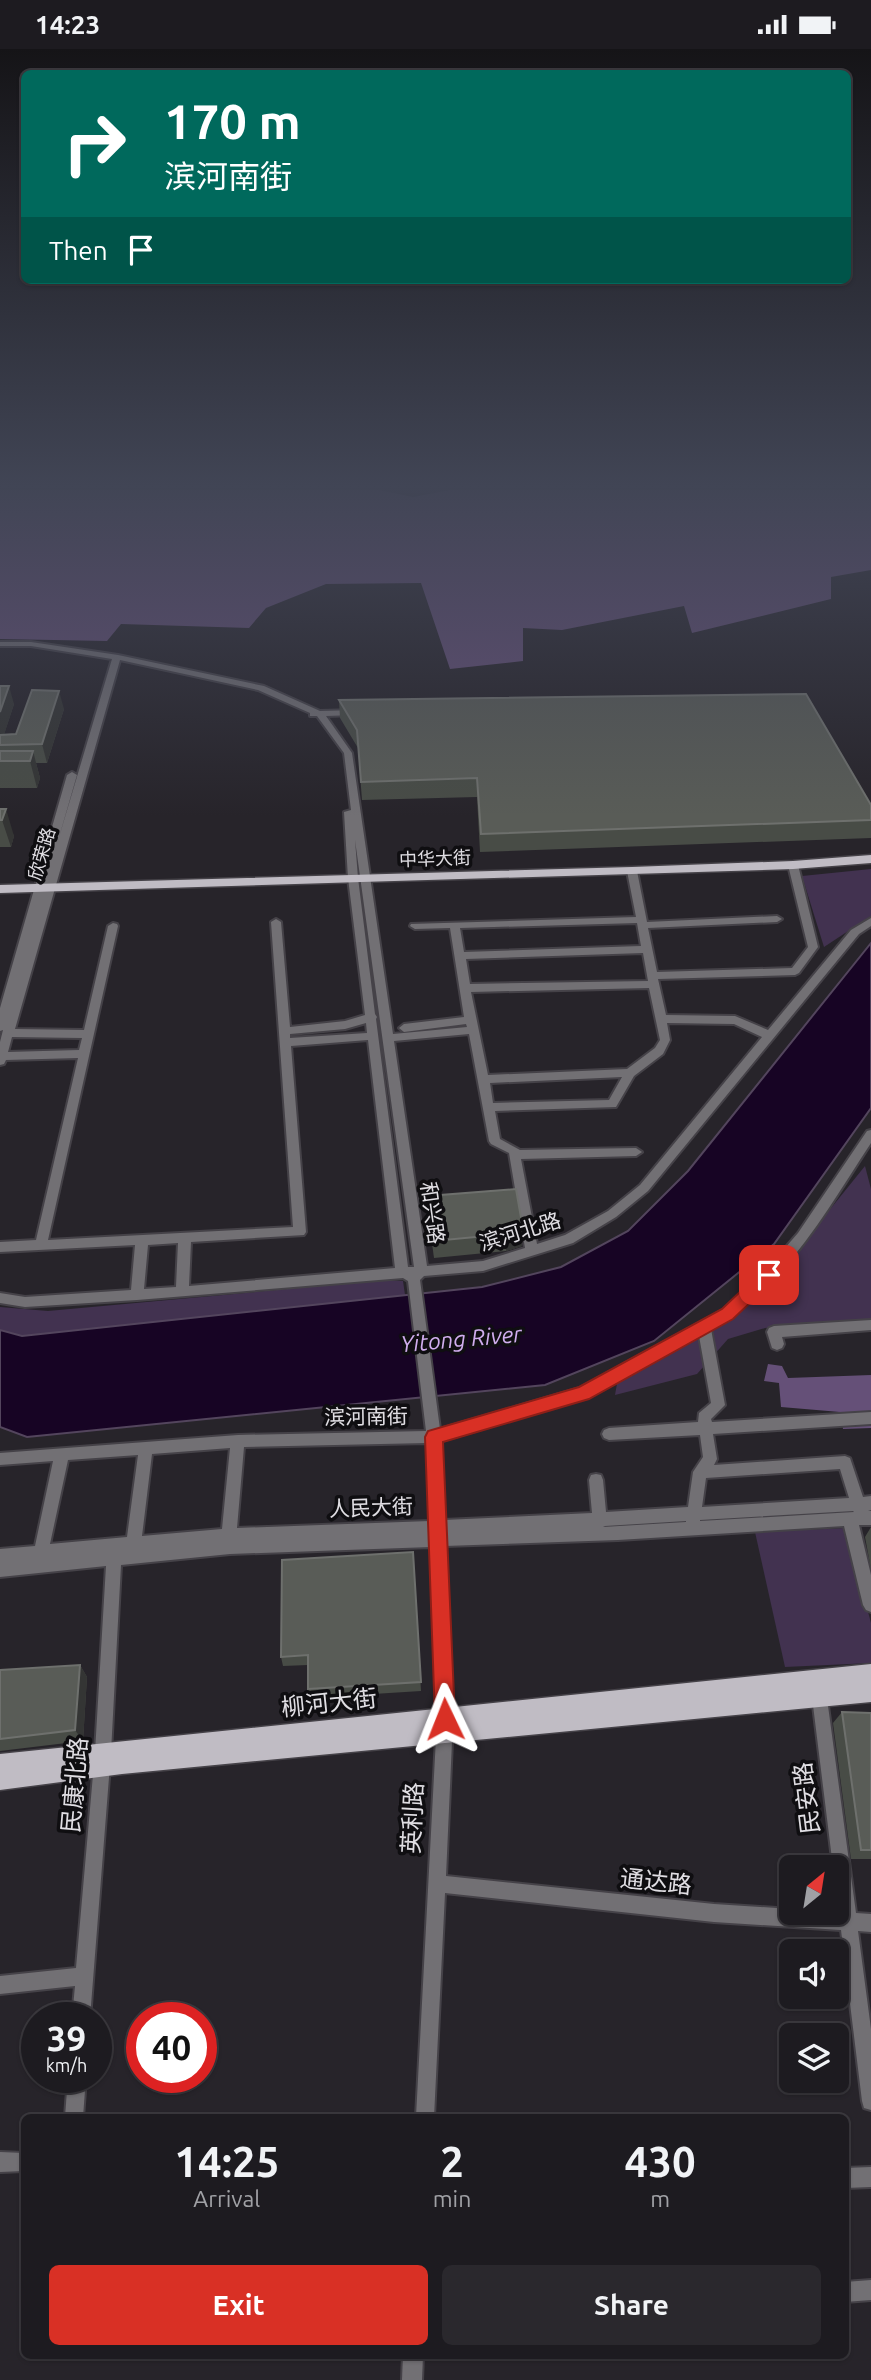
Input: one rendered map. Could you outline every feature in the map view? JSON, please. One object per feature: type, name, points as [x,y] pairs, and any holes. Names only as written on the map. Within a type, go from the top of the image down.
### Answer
[{"type":"main road","name":"中华大街","points":[[0,881],[46,883],[359,874],[754,858],[871,850]]},
{"type":"main road","name":"中华大街","points":[[359,874],[632,871],[871,859]]},
{"type":"main road","name":"中华大街","points":[[0,889],[46,883]]},
{"type":"main road","name":"柳河大街","points":[[0,1764],[102,1759],[445,1725],[871,1674]]},
{"type":"main road","name":"柳河大街","points":[[445,1725],[871,1692]]},
{"type":"main road","name":"柳河大街","points":[[0,1779],[102,1759]]},
{"type":"street","name":"和兴路","points":[[0,646],[112,658],[259,693],[316,714],[339,751],[348,801],[387,1034],[413,1274]]},
{"type":"street","name":"欣荣路","points":[[4,1030],[112,658]]},
{"type":"street","points":[[316,714],[370,712]]},
{"type":"street","points":[[467,988],[795,971],[813,947],[793,865]]},
{"type":"street","points":[[489,1108],[612,1104],[630,1073],[659,1051],[665,1040],[632,871]]},
{"type":"street","name":"和兴路","points":[[359,874],[374,1036],[413,1274]]},
{"type":"street","name":"欣荣路","points":[[1,1058],[9,974],[46,883]]},
{"type":"street","points":[[415,926],[777,919]]},
{"type":"street","name":"滨河北路","points":[[0,1298],[25,1302],[413,1274],[483,1266],[569,1239],[612,1214],[644,1188],[855,932],[871,921]]},
{"type":"street","points":[[0,1247],[300,1232],[276,922]]},
{"type":"street","points":[[41,1244],[113,926]]},
{"type":"street","points":[[455,926],[495,1141],[514,1151],[532,1252]]},
{"type":"street","points":[[461,956],[648,949]]},
{"type":"street","points":[[285,1037],[372,1017]]},
{"type":"street","points":[[661,1019],[735,1020],[770,1036]]},
{"type":"street","points":[[387,1034],[472,1025]]},
{"type":"street","points":[[4,1030],[89,1034]]},
{"type":"street","points":[[285,1037],[374,1036]]},
{"type":"street","points":[[1,1058],[84,1054]]},
{"type":"street","points":[[484,1079],[630,1073]]},
{"type":"street","name":"滨河南街","points":[[0,1459],[238,1440],[434,1431],[583,1393],[727,1314],[769,1275],[802,1237],[870,1140]]},
{"type":"street","points":[[514,1155],[636,1152]]},
{"type":"street","points":[[182,1291],[186,1237]]},
{"type":"street","points":[[137,1295],[142,1240]]},
{"type":"street","points":[[413,1274],[434,1431]]},
{"type":"street","points":[[777,1344],[774,1332],[871,1325]]},
{"type":"street","points":[[693,1522],[700,1472],[710,1459],[704,1417],[718,1405],[705,1330]]},
{"type":"street","points":[[609,1434],[871,1418]]},
{"type":"street","name":"英利路","points":[[425,2114],[445,1725],[434,1431]]},
{"type":"street","points":[[229,1535],[238,1440]]},
{"type":"street","points":[[134,1543],[146,1447]]},
{"type":"street","points":[[41,1551],[62,1454]]},
{"type":"street","points":[[700,1472],[845,1462],[863,1513],[871,1605]]},
{"type":"street","points":[[596,1480],[600,1521]]},
{"type":"street","name":"人民大街","points":[[0,1556],[229,1535],[439,1532],[863,1513]]},
{"type":"street","name":"人民大街","points":[[0,1570],[114,1556],[439,1532],[600,1521],[693,1522]]},
{"type":"street","name":"民康北路","points":[[83,2002],[102,1759],[114,1556]]},
{"type":"street","name":"民安路","points":[[820,1697],[838,1855]]},
{"type":"street","name":"通达路","points":[[436,1884],[779,1918]]},
{"type":"street","name":"通达路","points":[[849,1923],[871,1923]]},
{"type":"street","name":"民安路","points":[[846,1925],[871,2101]]},
{"type":"street","points":[[0,1985],[85,1976]]},
{"type":"street","points":[[74,2114],[76,2093]]},
{"type":"street","points":[[0,2162],[21,2162]]},
{"type":"street","points":[[849,2178],[871,2177]]},
{"type":"street","points":[[849,2292],[871,2290]]},
{"type":"street","points":[[412,2380],[413,2359]]},
{"type":"shaded area","points":[[0,599],[289,599],[266,608],[249,628],[121,624],[107,641],[0,639]]},
{"type":"shaded area","points":[[426,599],[831,599],[692,633],[684,606],[562,630],[523,628],[523,661],[450,669]]},
{"type":"shaded area","points":[[871,869],[871,916],[824,947],[802,876]]},
{"type":"shaded area","points":[[865,1166],[871,1189],[871,1319],[765,1328],[728,1339],[697,1374],[615,1395],[618,1378],[756,1301]]},
{"type":"shaded area","points":[[386,1280],[403,1281],[405,1295],[21,1336],[0,1330],[0,1307],[48,1311]]},
{"type":"shaded area","points":[[768,1364],[782,1366],[788,1378],[871,1375],[871,1428],[843,1429],[840,1412],[781,1407],[779,1383],[764,1381]]},
{"type":"shaded area","points":[[846,1528],[871,1623],[871,1663],[785,1667],[755,1532]]},
{"type":"water","name":"Yitong River","points":[[871,943],[871,1108],[774,1244],[654,1341],[545,1385],[27,1437],[0,1427],[0,1330],[22,1336],[482,1287],[561,1267],[628,1231],[688,1171]]},
{"type":"building","points":[[0,686],[9,686],[0,712]]},
{"type":"building","points":[[32,690],[59,691],[42,744],[0,745],[0,735],[16,734]]},
{"type":"building","points":[[806,694],[871,805],[871,820],[481,834],[477,778],[361,782],[357,730],[339,700]]},
{"type":"building","points":[[0,751],[33,751],[30,761],[0,761]]},
{"type":"building","points":[[0,809],[6,809],[2,820],[0,820]]},
{"type":"building","points":[[516,1189],[523,1229],[507,1234],[434,1241],[428,1196]]},
{"type":"building","points":[[413,1552],[421,1682],[308,1689],[308,1655],[281,1657],[282,1560]]},
{"type":"building","points":[[80,1665],[75,1730],[0,1739],[0,1670]]},
{"type":"building","points":[[842,1712],[871,1713],[871,1850],[861,1850]]},
{"type":"route","points":[[445,1719],[434,1437],[583,1393],[727,1314],[769,1275]]}]
